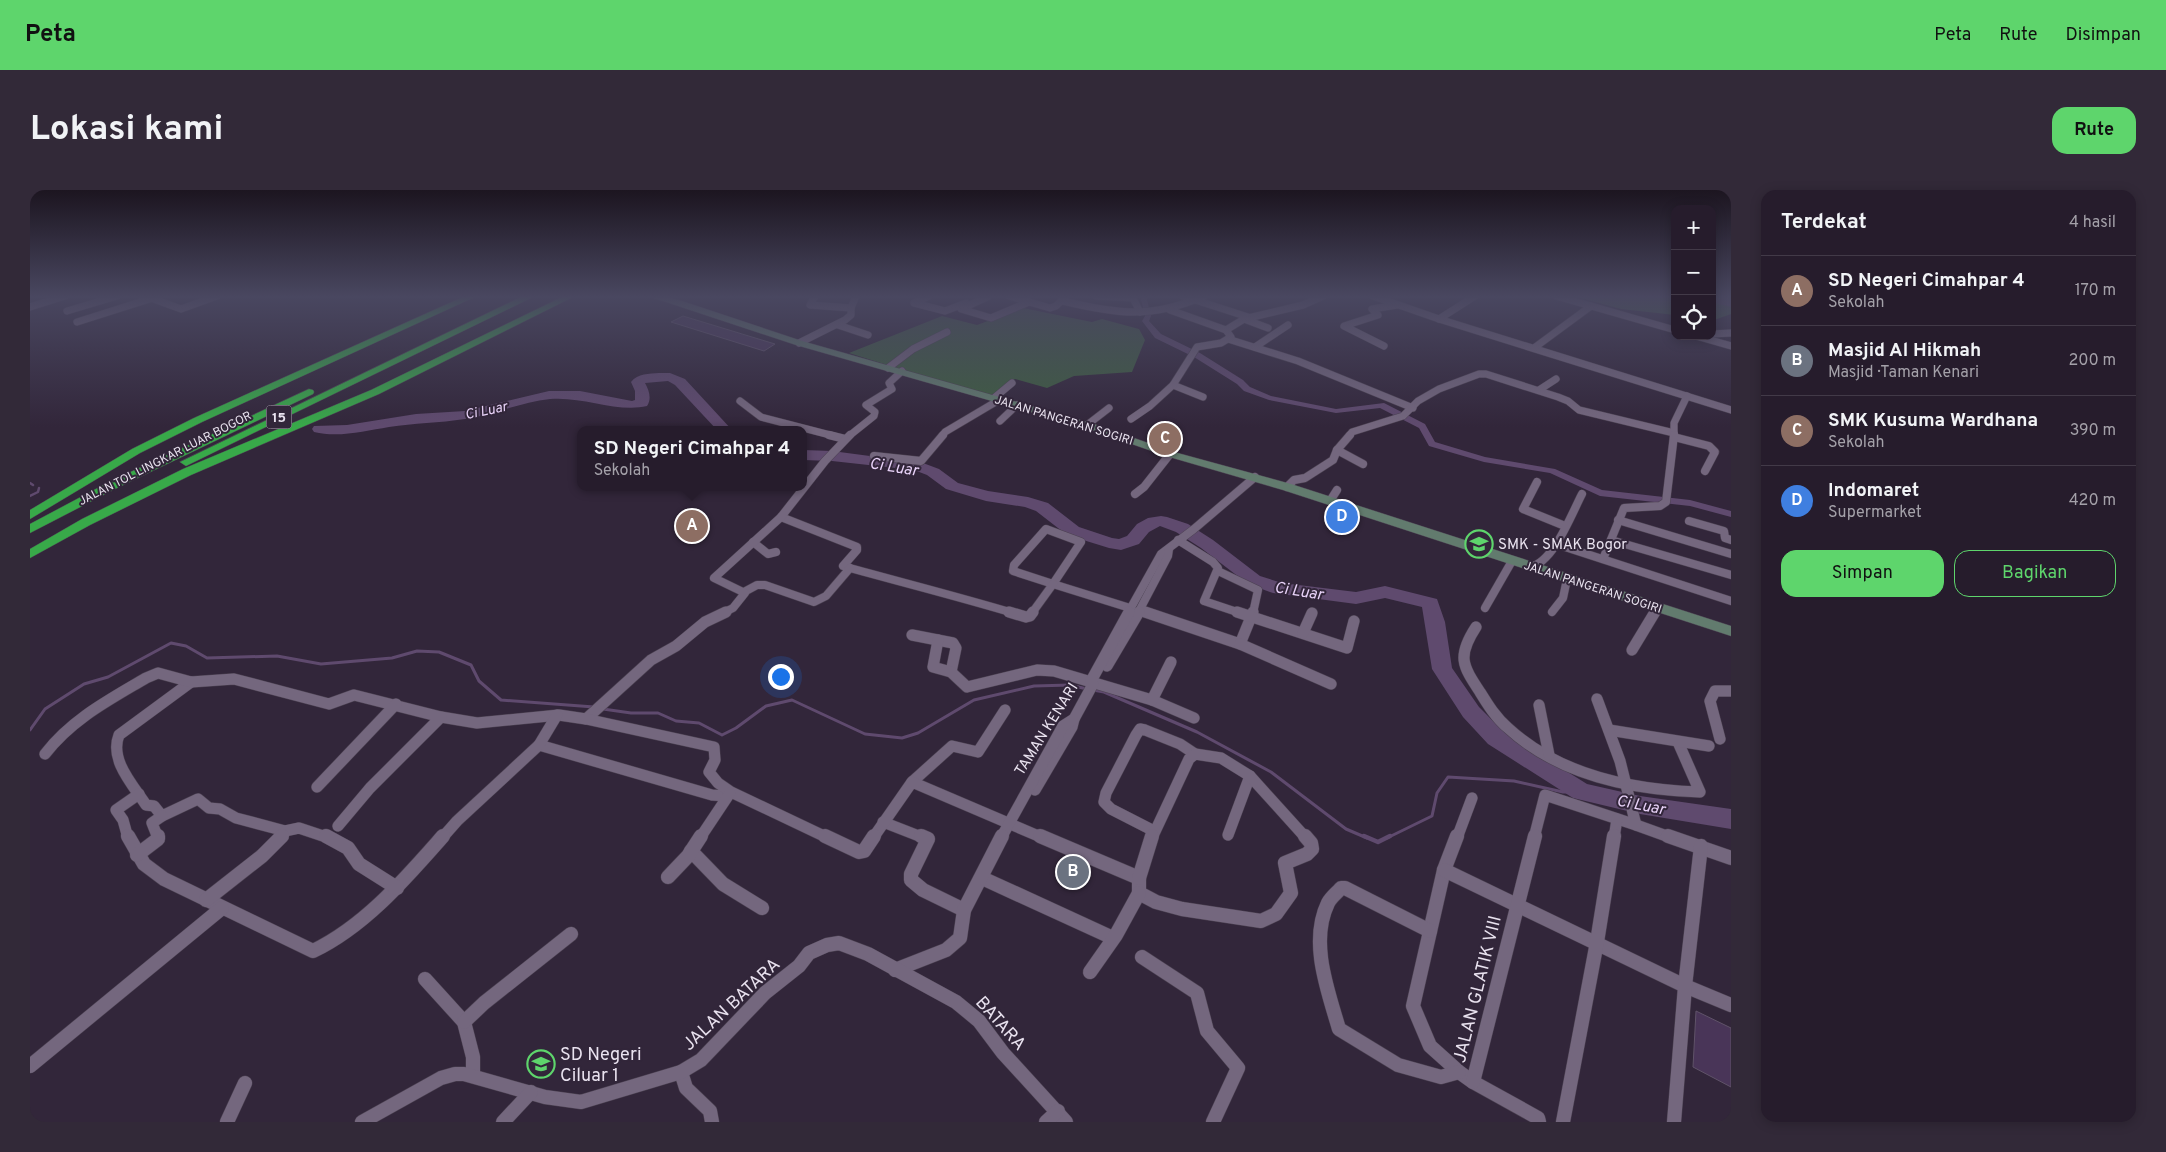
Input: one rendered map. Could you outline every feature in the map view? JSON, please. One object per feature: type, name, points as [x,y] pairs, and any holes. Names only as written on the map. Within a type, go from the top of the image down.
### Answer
[{"type":"highway","points":[[30,515],[136,451],[198,420],[377,339]]},
{"type":"highway","name":"JALAN TOL LINGKAR LUAR BOGOR","points":[[30,529],[113,485],[189,448],[420,339]]},
{"type":"highway","name":"JALAN TOL LINGKAR LUAR BOGOR","points":[[30,544],[174,468],[441,339]]},
{"type":"highway","points":[[30,554],[86,522],[188,472],[376,392],[482,339]]},
{"type":"street","name":"JALAN PANGERAN SOGIRI","points":[[788,339],[1087,426],[1170,454],[1255,477],[1731,631]]},
{"type":"street","points":[[799,343],[807,339]]},
{"type":"street","points":[[888,368],[913,349],[932,339]]},
{"type":"street","points":[[1255,346],[1265,339]]},
{"type":"street","points":[[1369,339],[1384,346]]},
{"type":"street","points":[[1506,339],[1731,410]]},
{"type":"street","points":[[1534,348],[1546,339]]},
{"type":"street","points":[[1710,340],[1731,346]]},
{"type":"street","points":[[1131,419],[1150,406],[1173,385],[1197,347],[1213,345],[1224,341],[1255,346],[1298,361],[1413,408]]},
{"type":"street","points":[[807,484],[845,439],[874,416],[875,412],[866,405],[892,389],[889,383],[902,371]]},
{"type":"street","points":[[1287,487],[1294,480],[1305,478],[1333,460],[1337,450],[1352,432],[1403,416],[1418,401],[1439,389],[1479,374],[1486,374],[1539,390],[1569,402],[1573,407],[1580,410],[1709,446],[1715,452],[1705,471]]},
{"type":"street","points":[[1539,390],[1556,378]]},
{"type":"street","points":[[874,456],[921,461],[945,432],[997,399],[1012,384]]},
{"type":"street","points":[[1173,385],[1203,397]]},
{"type":"street","points":[[1603,560],[1624,508],[1660,506],[1666,502],[1674,423],[1688,396]]},
{"type":"street","points":[[740,401],[761,416],[798,426]]},
{"type":"street","points":[[1000,421],[1017,405]]},
{"type":"street","points":[[1087,426],[1109,408]]},
{"type":"street","points":[[807,429],[845,439]]},
{"type":"street","points":[[1337,450],[1352,456],[1363,464]]},
{"type":"street","points":[[1135,494],[1144,487],[1170,454]]},
{"type":"street","points":[[1255,477],[1181,538],[1213,562],[1218,568],[1204,601],[1347,648],[1354,621]]},
{"type":"street","points":[[1537,482],[1523,509],[1565,526]]},
{"type":"street","points":[[1330,501],[1337,490]]},
{"type":"street","points":[[744,592],[714,578],[781,517],[802,491]]},
{"type":"street","points":[[1530,567],[1539,565],[1556,544],[1582,494]]},
{"type":"street","points":[[781,517],[857,547],[857,550],[843,566],[926,590],[950,594],[1026,617],[1030,616],[1054,584],[1080,542],[1048,529],[1014,565],[1013,571],[1054,584],[1135,609],[1240,644],[1331,684]]},
{"type":"street","points":[[1618,520],[1731,554]]},
{"type":"street","points":[[1689,521],[1724,531],[1725,538],[1731,540]]},
{"type":"street","name":"TAMAN KENARI","points":[[1011,824],[1072,727],[1074,719],[1093,683],[1168,556],[1169,549],[1181,538]]},
{"type":"street","points":[[1611,540],[1731,575]]},
{"type":"street","points":[[753,542],[768,554],[776,552]]},
{"type":"street","points":[[1556,544],[1731,601]]},
{"type":"street","points":[[1485,608],[1512,561]]},
{"type":"street","points":[[589,715],[651,660],[676,646],[705,622],[734,608],[744,592],[757,585],[765,585],[814,602],[826,596],[850,568]]},
{"type":"street","points":[[1218,571],[1258,590],[1252,617],[1240,644]]},
{"type":"street","points":[[1552,612],[1563,598],[1567,579]]},
{"type":"street","points":[[1632,650],[1657,608]]},
{"type":"street","points":[[1303,633],[1312,613]]},
{"type":"street","points":[[1476,627],[1464,643],[1461,656],[1470,678],[1486,703],[1510,731],[1549,755],[1592,775],[1628,788],[1701,792],[1678,742]]},
{"type":"street","points":[[912,634],[953,643],[956,648],[951,672]]},
{"type":"street","points":[[938,640],[933,667],[951,672],[967,687],[973,687],[1012,674],[1037,670],[1054,671],[1152,700],[1194,718]]},
{"type":"street","points":[[1152,700],[1171,662]]},
{"type":"street","points":[[45,754],[66,728],[152,675],[164,674],[191,682],[242,680],[329,704],[354,695],[442,717],[477,723],[557,715],[589,715],[714,748],[715,758],[709,769],[708,776],[729,794],[859,852],[864,851],[912,782],[952,746],[978,752],[1005,710]]},
{"type":"street","points":[[162,816],[154,806],[146,805],[124,772],[114,747],[115,740],[119,735],[191,682]]},
{"type":"street","points":[[1720,739],[1710,702],[1715,691],[1731,691]]},
{"type":"street","points":[[1597,699],[1610,730],[1628,788],[1635,821]]},
{"type":"street","points":[[317,787],[396,704]]},
{"type":"street","points":[[1539,705],[1549,755]]},
{"type":"street","points":[[139,794],[120,805],[116,810],[123,820],[129,841],[144,864],[164,879],[313,951],[334,941],[397,888],[457,821],[539,745],[557,715]]},
{"type":"street","points":[[338,826],[370,788],[442,717]]},
{"type":"street","points":[[1139,892],[1156,902],[1182,909],[1261,921],[1276,914],[1291,893],[1285,863],[1307,854],[1312,849],[1311,843],[1250,776],[1222,758],[1194,754],[1180,744],[1140,729],[1106,793],[1104,802],[1111,808],[1154,831]]},
{"type":"street","points":[[1610,730],[1709,746]]},
{"type":"street","points":[[539,745],[712,795],[729,794]]},
{"type":"street","points":[[1090,972],[1113,938],[1139,892],[1139,878],[1154,831],[1189,759],[1194,754]]},
{"type":"street","points":[[1228,835],[1250,776]]},
{"type":"street","points":[[912,782],[1139,878]]},
{"type":"street","points":[[668,877],[691,851],[729,794]]},
{"type":"street","name":"JALAN GLATIK VIII","points":[[1472,1082],[1545,795],[1617,819]]},
{"type":"street","points":[[1472,798],[1444,870],[1413,1006],[1430,1046],[1472,1082],[1541,1121]]},
{"type":"street","points":[[137,855],[158,839],[152,822],[198,799],[202,800],[209,808],[220,808],[236,818],[285,831],[299,828],[322,834],[348,848],[359,864],[397,888]]},
{"type":"street","points":[[1563,1122],[1597,942],[1617,819],[1635,821],[1731,858]]},
{"type":"street","points":[[883,822],[928,839],[910,877],[923,890],[964,910]]},
{"type":"street","points":[[895,970],[952,947],[962,934],[964,910],[1011,824]]},
{"type":"street","points":[[206,900],[268,851],[283,837],[285,831]]},
{"type":"street","points":[[1674,1122],[1685,986],[1701,846]]},
{"type":"street","points":[[691,851],[708,873],[724,887],[762,908]]},
{"type":"street","points":[[1444,870],[1685,986],[1731,1005]]},
{"type":"street","points":[[982,878],[1113,938]]},
{"type":"street","points":[[1430,931],[1341,888],[1328,899],[1321,929],[1322,969],[1340,1029],[1398,1065],[1441,1077],[1459,1072]]},
{"type":"street","points":[[30,1066],[222,908]]},
{"type":"street","points":[[464,1022],[484,1003],[571,934]]},
{"type":"street","name":"BATARA","points":[[839,943],[868,954],[956,1002],[979,1021],[1003,1053],[1062,1117]]},
{"type":"street","name":"JALAN BATARA","points":[[362,1122],[441,1078],[455,1074],[474,1076],[564,1101],[581,1102],[681,1072],[701,1060],[765,993],[799,966],[810,954],[827,945],[839,943]]},
{"type":"street","points":[[1142,957],[1197,993],[1207,1031],[1238,1068],[1213,1122]]},
{"type":"street","points":[[425,979],[464,1022],[473,1057],[474,1076]]},
{"type":"street","points":[[681,1072],[686,1088],[710,1111],[712,1122]]},
{"type":"street","points":[[227,1122],[245,1083]]},
{"type":"street","points":[[503,1122],[531,1092]]},
{"type":"street","points":[[1046,1122],[1062,1117]]},
{"type":"green space","points":[[883,339],[1145,340],[1132,372],[1074,376],[1047,388],[1015,379],[991,398],[849,353]]},
{"type":"building","points":[[727,339],[760,339],[775,344],[764,351]]},
{"type":"building","points":[[1340,510],[1352,514],[1344,524],[1332,520]]},
{"type":"building","points":[[1067,858],[1087,867],[1079,885],[1058,876]]},
{"type":"building","points":[[1696,1011],[1731,1028],[1731,1087],[1693,1067]]},
{"type":"waterway","points":[[1165,339],[1197,355],[1240,382],[1247,389],[1269,398],[1336,411],[1381,405],[1422,426],[1432,444],[1484,459],[1552,471],[1600,493],[1690,503],[1731,514]]},
{"type":"waterway","name":"Ci Luar","points":[[319,429],[347,429],[416,418],[465,415],[549,395],[580,395],[632,405],[642,403],[642,391],[638,382],[642,379],[659,377],[670,377],[680,382],[721,426]]},
{"type":"waterway","name":"Ci Luar","points":[[807,455],[832,456],[917,466],[933,472],[952,486],[986,496],[1028,502],[1042,507],[1073,531],[1109,543],[1121,545],[1133,540],[1143,528],[1154,522],[1161,521],[1182,528],[1207,544],[1254,580],[1280,589],[1356,598],[1385,592],[1430,603],[1435,622],[1442,669],[1471,712],[1496,738],[1581,792],[1640,805],[1731,819]]},
{"type":"waterway","points":[[30,496],[38,492],[39,488]]},
{"type":"waterway","points":[[30,730],[45,709],[84,684],[108,677],[171,643],[186,646],[207,658],[277,656],[321,664],[392,658],[417,651],[439,652],[471,665],[479,681],[501,700],[594,707]]},
{"type":"waterway","points":[[603,709],[631,713],[658,713],[676,721],[699,723],[722,735],[736,728],[766,706],[792,700],[865,734],[902,738],[918,733],[974,700],[1034,686],[1070,685],[1087,689]]},
{"type":"waterway","points":[[1093,690],[1104,692],[1197,732],[1271,772],[1346,829],[1367,838]]},
{"type":"waterway","points":[[1387,838],[1432,816],[1437,793],[1448,777],[1514,781],[1563,792],[1581,792]]},
{"type":"waterway","points":[[1364,836],[1378,842],[1390,836]]},
{"type":"place","name":"SMK Kusuma Wardhana","points":[[1165,439]]},
{"type":"place","name":"Indomaret","points":[[1342,517]]},
{"type":"place","name":"SD Negeri Cimahpar 4","points":[[692,526]]},
{"type":"place","name":"SMK - SMAK Bogor","points":[[1479,544]]},
{"type":"place","name":"Masjid Al Hikmah","points":[[1073,872]]},
{"type":"place","name":"SD Negeri Ciluar 1","points":[[541,1064]]}]
